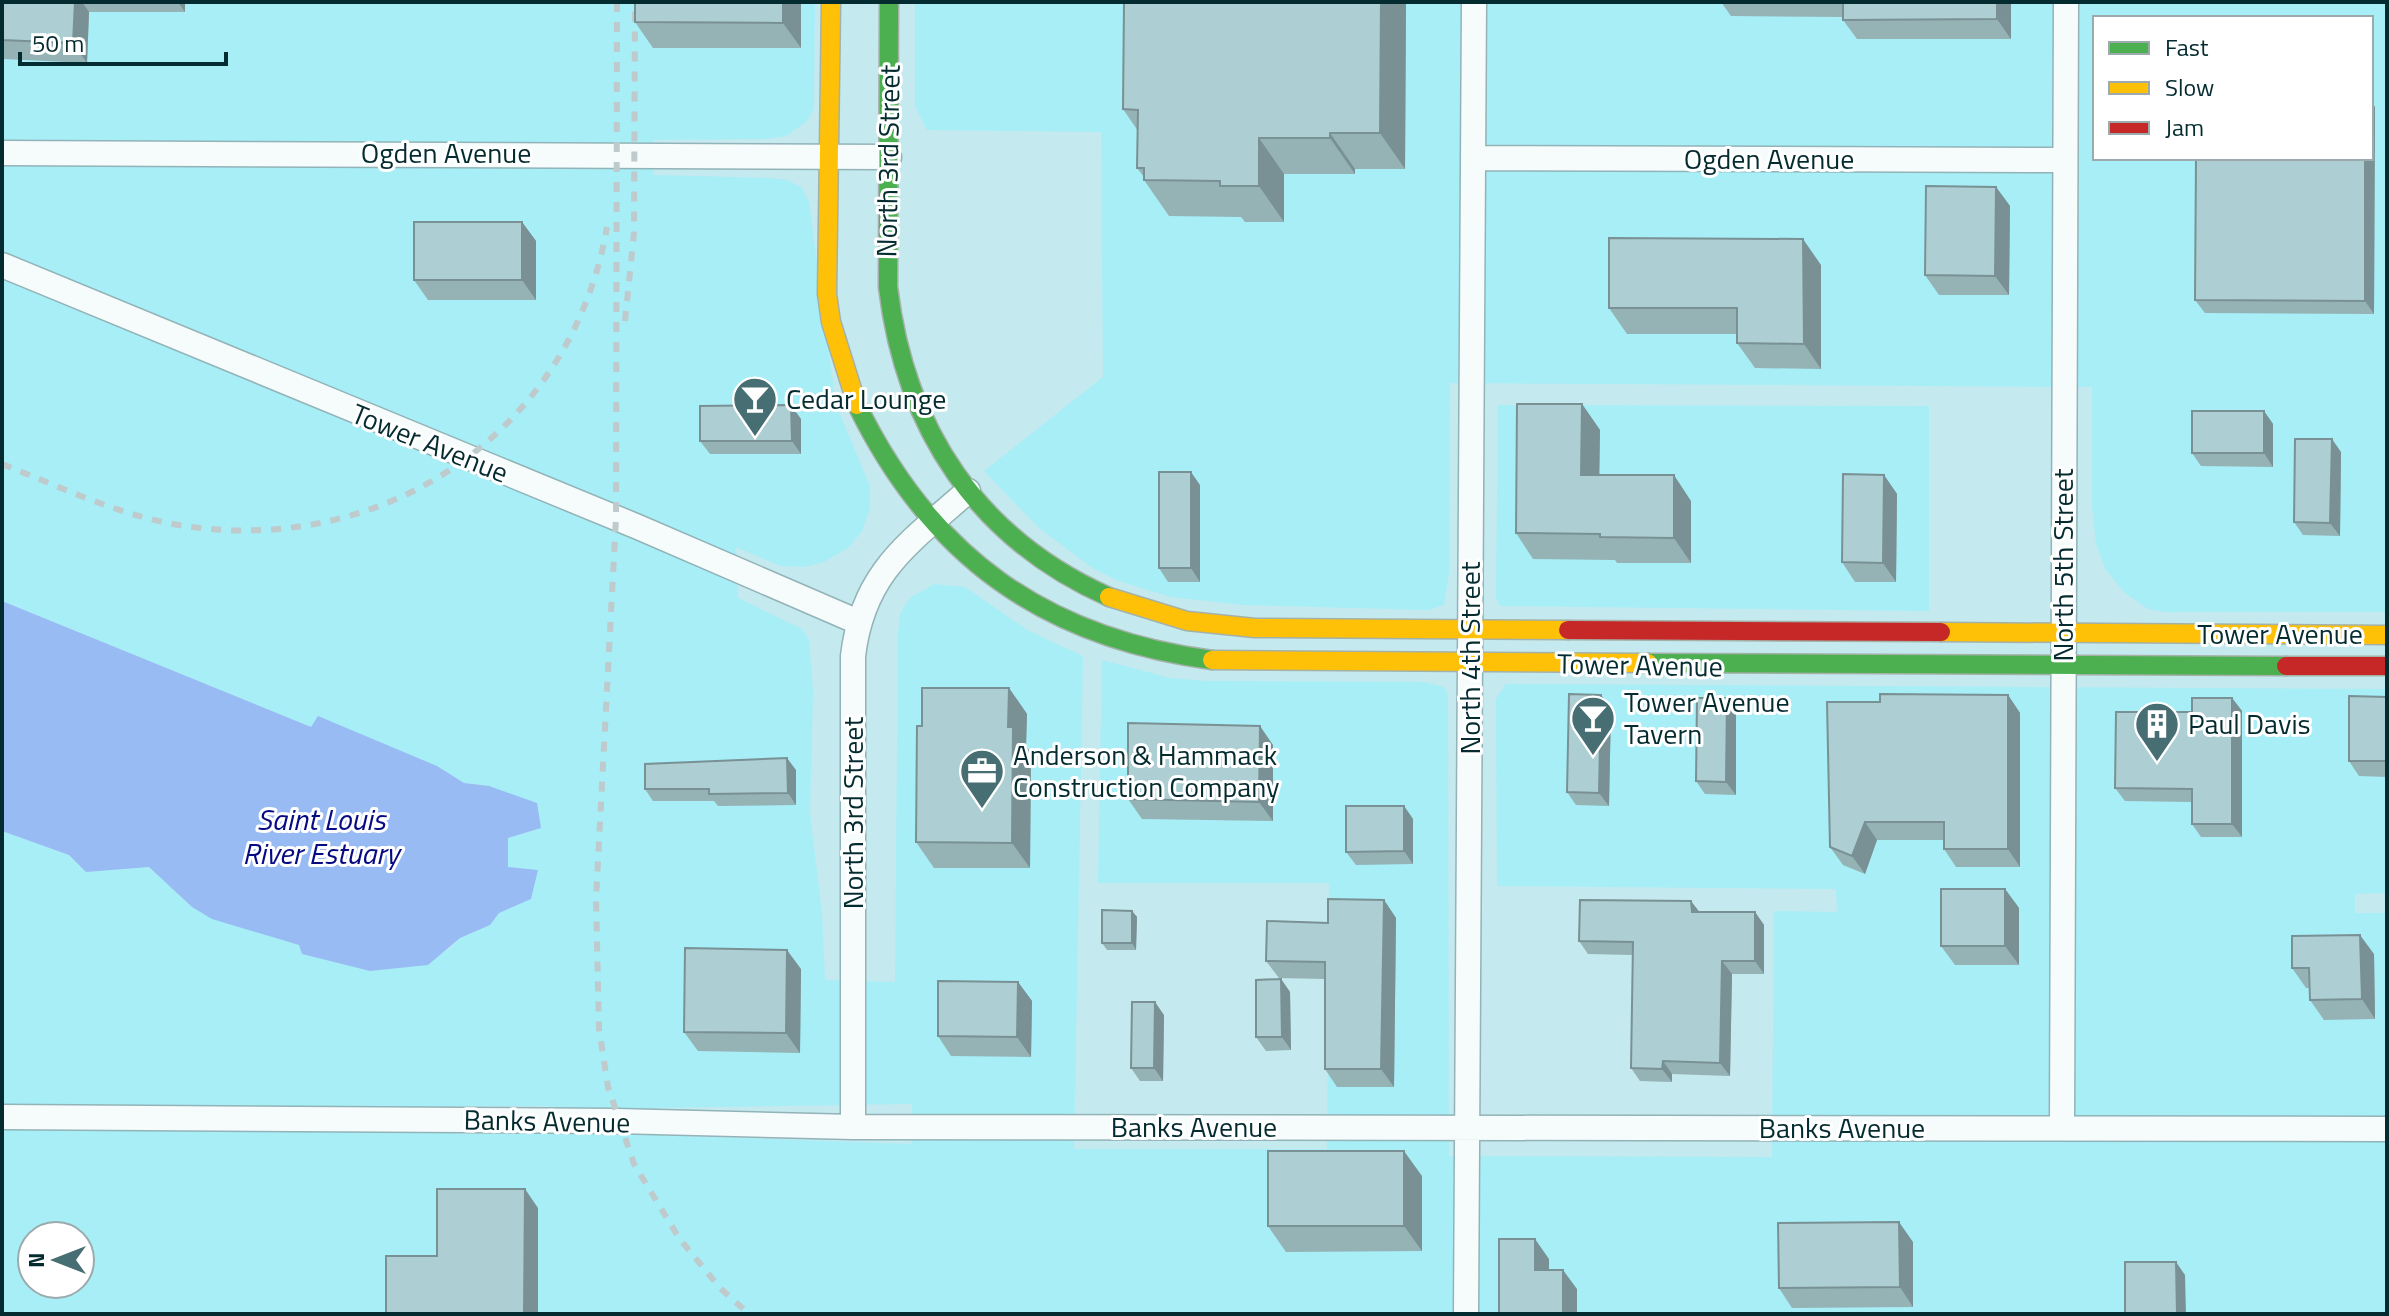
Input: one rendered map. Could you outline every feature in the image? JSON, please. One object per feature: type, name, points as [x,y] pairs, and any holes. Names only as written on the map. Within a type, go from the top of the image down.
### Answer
[{"type":"main road","points":[[831,2],[826,157],[827,288],[839,356],[870,436],[930,525]]},
{"type":"main road","name":"North 3rd Street","points":[[889,2],[887,266],[894,329],[921,409],[968,491]]},
{"type":"main road","name":"Tower Avenue","points":[[968,491],[1014,545],[1100,597],[1160,618],[1217,626],[2387,635]]},
{"type":"main road","name":"Tower Avenue","points":[[930,525],[974,566],[1032,605],[1079,628],[1136,647],[1227,662],[2387,666]]},
{"type":"street","name":"North 4th Street","points":[[1466,1314],[1474,2]]},
{"type":"street","name":"North 5th Street","points":[[2062,1128],[2066,2]]},
{"type":"street","name":"Ogden Avenue","points":[[2,153],[889,157]]},
{"type":"street","name":"Ogden Avenue","points":[[1473,158],[2065,160]]},
{"type":"street","name":"Tower Avenue","points":[[2,265],[638,527],[858,622]]},
{"type":"street","name":"North 3rd Street","points":[[853,1127],[853,656],[858,622],[878,576],[968,491]]},
{"type":"street","name":"Banks Avenue","points":[[2,1117],[617,1121],[853,1127],[2387,1129]]},
{"type":"shaded area","points":[[2,2],[815,2],[814,108],[807,121],[786,136],[766,139],[653,140],[653,175],[769,178],[787,180],[801,187],[809,202],[836,405],[870,486],[870,508],[862,531],[849,547],[824,562],[805,567],[781,566],[736,547],[738,598],[802,629],[809,640],[813,691],[810,813],[822,914],[825,980],[895,982],[898,633],[900,614],[910,598],[934,584],[965,587],[1029,631],[1083,656],[1074,1149],[1327,1149],[1329,883],[1098,883],[1102,660],[1170,678],[1207,681],[1424,682],[1444,687],[1448,696],[1449,1156],[1772,1157],[1774,911],[1837,912],[1836,889],[1497,886],[1496,699],[1506,684],[2387,689],[2387,893],[2355,894],[2355,913],[2387,913],[2387,1314],[2,1314],[2,831],[69,855],[86,872],[149,867],[192,907],[299,945],[303,954],[370,971],[448,950],[460,938],[490,925],[499,913],[530,899],[508,867],[508,838],[541,828],[489,786],[464,783],[437,766],[318,717],[311,727],[2,601]],"holes":[[[912,1104],[912,1144],[653,1135],[653,1108]],[[454,1106],[548,1106],[549,1134],[454,1134]]]},
{"type":"shaded area","points":[[915,2],[2387,2],[2387,612],[2166,612],[2148,609],[2125,593],[2106,570],[2096,544],[2092,506],[2092,387],[1450,383],[1449,574],[1444,605],[1428,610],[1242,605],[1171,597],[1119,581],[1091,567],[1038,527],[984,471],[1103,377],[1101,132],[927,130],[915,106]]},
{"type":"shaded area","points":[[1498,405],[1929,406],[1929,611],[1500,606],[1496,598]]},
{"type":"water","name":"Saint Louis River Estuary","points":[[2,601],[311,727],[318,716],[437,766],[464,783],[489,786],[537,803],[541,828],[508,838],[508,867],[538,870],[531,899],[499,913],[490,925],[460,938],[428,965],[370,971],[302,954],[299,945],[212,919],[192,907],[149,867],[86,872],[69,855],[2,831]]},
{"type":"building","points":[[2,2],[75,2],[73,43],[2,40]]},
{"type":"building","points":[[635,2],[783,2],[783,23],[635,22]]},
{"type":"building","points":[[1124,2],[1381,2],[1380,133],[1330,133],[1330,138],[1259,138],[1259,186],[1220,186],[1220,181],[1144,180],[1144,168],[1137,168],[1138,110],[1123,109]]},
{"type":"building","points":[[1843,2],[1997,2],[1997,19],[1843,20]]},
{"type":"building","points":[[2196,160],[2365,160],[2365,301],[2195,300]]},
{"type":"building","points":[[1926,186],[1996,187],[1995,276],[1925,275]]},
{"type":"building","points":[[414,222],[522,222],[522,280],[414,280]]},
{"type":"building","points":[[1609,238],[1803,239],[1804,344],[1737,343],[1737,308],[1609,308]]},
{"type":"building","points":[[1517,404],[1582,404],[1581,475],[1674,475],[1674,538],[1516,533]]},
{"type":"building","points":[[791,405],[792,441],[700,441],[700,406]]},
{"type":"building","points":[[2192,411],[2264,411],[2264,453],[2192,453]]},
{"type":"building","points":[[2295,439],[2332,439],[2330,523],[2294,522]]},
{"type":"building","points":[[1159,472],[1191,472],[1191,568],[1159,568]]},
{"type":"building","points":[[1843,474],[1884,475],[1883,563],[1842,562]]},
{"type":"building","name":"Anderson & Hammack Construction Company","points":[[922,688],[1009,688],[1008,727],[1013,727],[1012,843],[916,842],[917,726],[922,726]]},
{"type":"building","points":[[1569,694],[1601,695],[1599,793],[1567,792]]},
{"type":"building","points":[[1880,694],[2008,695],[2008,849],[1944,849],[1944,822],[1865,822],[1852,856],[1830,847],[1827,702],[1880,702]]},
{"type":"building","points":[[2349,696],[2387,697],[2387,761],[2349,761]]},
{"type":"building","points":[[1697,698],[1727,698],[1726,782],[1696,781]]},
{"type":"building","points":[[2192,698],[2232,698],[2232,824],[2192,824],[2192,789],[2115,788],[2116,712],[2192,712]]},
{"type":"building","points":[[1128,723],[1260,726],[1259,802],[1128,799]]},
{"type":"building","points":[[787,758],[788,793],[709,794],[709,789],[645,789],[645,764]]},
{"type":"building","points":[[1346,806],[1404,806],[1404,851],[1346,852]]},
{"type":"building","points":[[1941,889],[2005,889],[2005,946],[1941,946]]},
{"type":"building","points":[[1328,899],[1384,900],[1381,1069],[1325,1069],[1325,962],[1266,961],[1267,921],[1328,923]]},
{"type":"building","points":[[1580,900],[1691,901],[1692,912],[1755,912],[1755,961],[1722,961],[1720,1063],[1663,1061],[1662,1069],[1631,1068],[1633,942],[1579,941]]},
{"type":"building","points":[[1102,910],[1132,911],[1132,943],[1102,943]]},
{"type":"building","points":[[2360,935],[2362,999],[2310,1000],[2309,968],[2292,968],[2292,936]]},
{"type":"building","points":[[685,948],[787,950],[786,1033],[684,1032]]},
{"type":"building","points":[[1281,979],[1282,1037],[1256,1037],[1256,980]]},
{"type":"building","points":[[938,981],[1018,982],[1017,1037],[938,1036]]},
{"type":"building","points":[[1132,1002],[1155,1002],[1154,1068],[1131,1068]]},
{"type":"building","points":[[1268,1151],[1404,1151],[1404,1226],[1268,1226]]},
{"type":"building","points":[[437,1189],[525,1189],[524,1314],[386,1314],[386,1256],[437,1256]]},
{"type":"building","points":[[1899,1222],[1900,1287],[1779,1288],[1778,1223]]},
{"type":"building","points":[[1499,1239],[1535,1239],[1535,1270],[1563,1270],[1563,1314],[1499,1314]]},
{"type":"building","points":[[2125,1262],[2176,1262],[2177,1314],[2125,1314]]},
{"type":"railway","points":[[617,2],[616,518],[596,899],[599,1029],[608,1087],[634,1164],[679,1238],[720,1288],[749,1314]]},
{"type":"railway","points":[[625,321],[634,233],[635,2]]},
{"type":"railway","points":[[2,464],[108,506],[173,524],[249,530],[323,522],[391,501],[454,467],[508,422],[553,366],[586,301],[607,227]]},
{"type":"traffic: fast","points":[[889,2],[888,287],[897,339],[911,387],[931,432],[956,474],[986,511],[1022,544],[1063,573],[1109,597]]},
{"type":"traffic: fast","points":[[857,405],[887,459],[920,506],[958,547],[1000,581],[1046,610],[1096,632],[1152,649],[1212,660]]},
{"type":"traffic: fast","points":[[1648,663],[2286,666]]},
{"type":"traffic: slow","points":[[831,2],[827,294],[831,322],[857,405]]},
{"type":"traffic: slow","points":[[1109,597],[1187,621],[1255,628],[1568,630]]},
{"type":"traffic: slow","points":[[1941,632],[2387,635]]},
{"type":"traffic: slow","points":[[1212,660],[1648,663]]},
{"type":"traffic: jam","points":[[1568,630],[1941,632]]},
{"type":"traffic: jam","points":[[2286,666],[2387,666]]},
{"type":"place","name":"Cedar Lounge","points":[[755,438]]},
{"type":"place","name":"Tower Avenue Tavern","points":[[1593,757]]},
{"type":"place","name":"Paul Davis","points":[[2157,763]]},
{"type":"place","name":"Anderson & Hammack Construction Company","points":[[982,810]]}]
